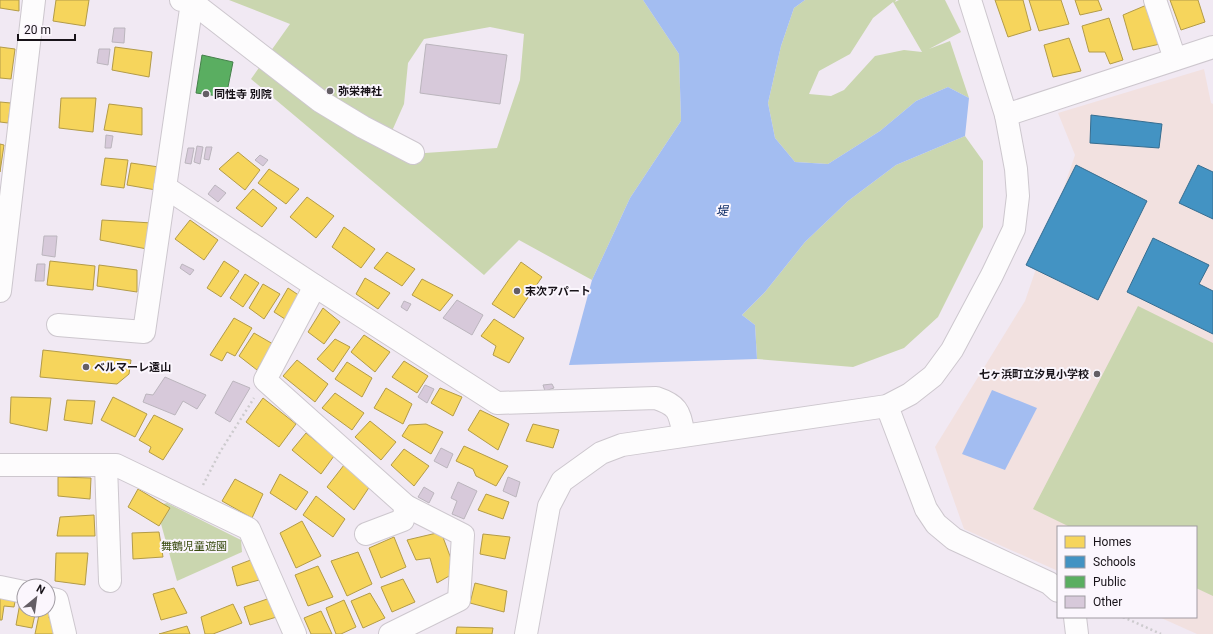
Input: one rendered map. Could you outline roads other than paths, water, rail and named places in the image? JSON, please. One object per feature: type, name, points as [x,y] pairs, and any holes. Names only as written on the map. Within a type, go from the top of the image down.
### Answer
[{"type":"street","points":[[0,291],[34,0]]},
{"type":"street","points":[[526,634],[549,506],[562,481],[601,453],[622,445],[887,406],[910,394],[933,376],[952,350],[992,275],[1014,229],[1018,196],[1016,169],[1006,115],[970,0]]},
{"type":"street","points":[[1155,0],[1175,59]]},
{"type":"street","points":[[187,1],[320,101],[363,127],[413,153]]},
{"type":"street","points":[[58,325],[144,332],[165,187],[187,1]]},
{"type":"street","points":[[1006,115],[1213,47]]},
{"type":"street","points":[[165,187],[497,403],[656,398],[668,402],[678,411],[684,435]]},
{"type":"street","points":[[315,286],[265,380],[406,506],[463,535],[459,600],[390,634]]},
{"type":"street","points":[[887,406],[926,509],[936,524],[954,539],[1049,583],[1057,590]]},
{"type":"street","points":[[0,465],[116,465],[249,529],[295,634]]},
{"type":"street","points":[[106,465],[110,581]]},
{"type":"street","points":[[366,534],[402,520],[406,506]]},
{"type":"street","points":[[0,587],[16,590]]},
{"type":"street","points":[[56,600],[65,634]]},
{"type":"street","points":[[1075,618],[1077,634]]},
{"type":"water","name":"堤","points":[[643,0],[805,0],[794,8],[781,46],[768,103],[775,138],[795,162],[828,164],[880,131],[916,101],[948,87],[969,98],[965,136],[896,165],[848,201],[805,242],[765,292],[742,315],[755,325],[757,359],[569,365],[592,280],[630,198],[681,121],[679,54]]},
{"type":"water","points":[[992,390],[1037,408],[1005,470],[962,454]]},
{"type":"place","name":"弥栄神社","points":[[330,91]]},
{"type":"place","name":"同性寺 別院","points":[[206,94]]},
{"type":"place","name":"末次アパート","points":[[517,291]]},
{"type":"place","name":"ベルマーレ遠山","points":[[86,367]]},
{"type":"place","name":"七ヶ浜町立汐見小学校","points":[[1097,374]]},
{"type":"park label","name":"舞鶴児童遊園","points":[[194,546]]}]
